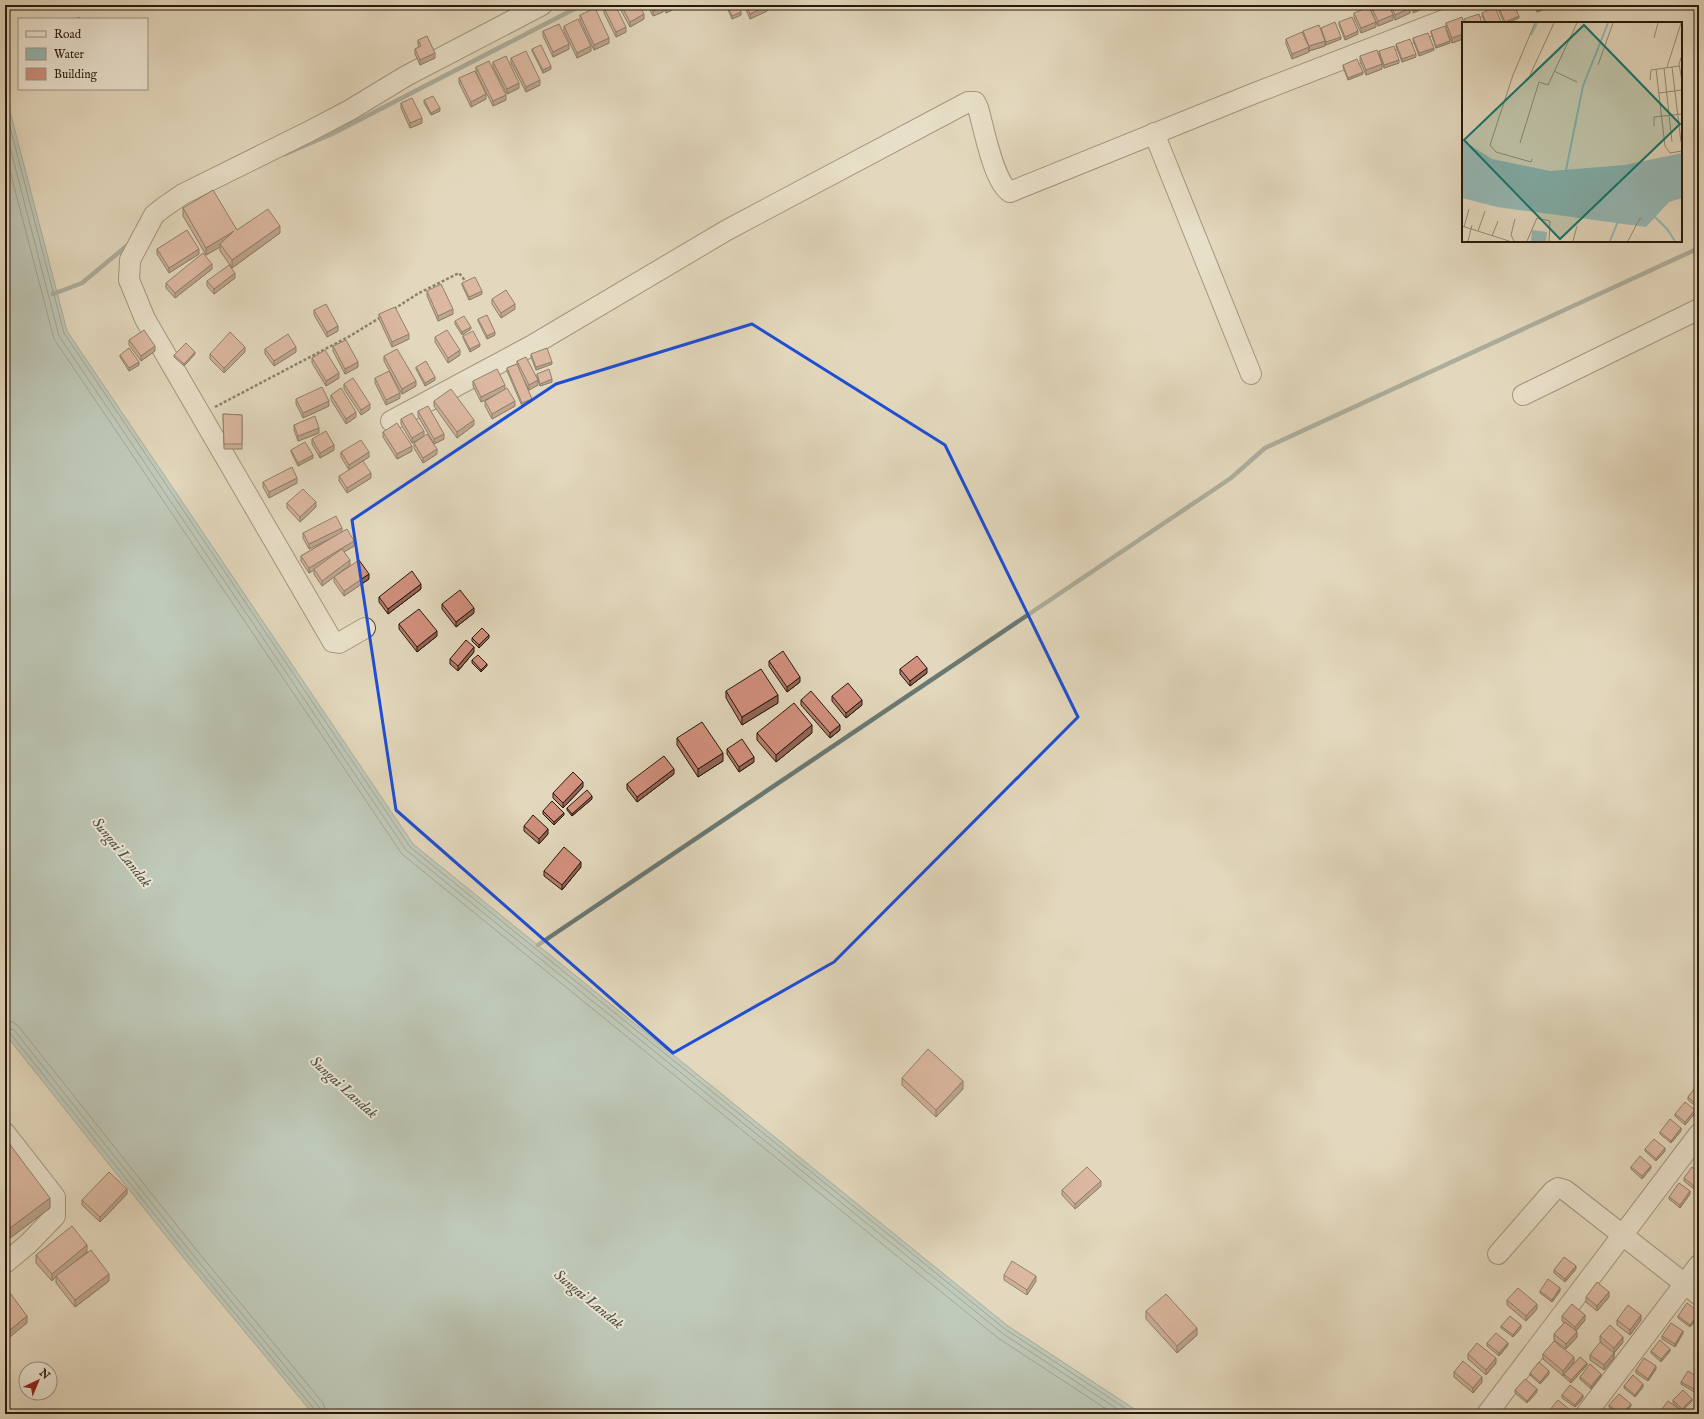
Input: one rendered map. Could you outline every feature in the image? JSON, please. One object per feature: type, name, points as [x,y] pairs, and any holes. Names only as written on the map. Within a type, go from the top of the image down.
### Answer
[{"type":"street","points":[[364,628],[339,643],[331,640],[144,319],[129,280],[130,260],[154,215],[183,194],[350,110],[406,76],[542,5]]},
{"type":"street","points":[[391,421],[530,346],[727,230],[968,102],[975,102],[978,108],[998,175],[1005,188],[1010,192],[1154,133],[1483,5]]},
{"type":"street","points":[[1154,133],[1251,374]]},
{"type":"street","points":[[1523,395],[1699,309]]},
{"type":"street","points":[[5,1133],[55,1197],[55,1216],[28,1244],[5,1263]]},
{"type":"street","points":[[1487,1414],[1699,1134]]},
{"type":"street","points":[[1498,1254],[1553,1191],[1558,1188],[1565,1190],[1692,1290]]},
{"type":"street","points":[[1586,1414],[1692,1290],[1699,1266]]},
{"type":"path","points":[[388,312],[419,293],[459,273],[466,283]]},
{"type":"path","points":[[201,415],[350,336],[382,316]]},
{"type":"highlighted area","points":[[752,324],[945,445],[1078,717],[834,962],[673,1053],[396,810],[352,520],[556,384]]},
{"type":"water","name":"Sungai Landak","points":[[5,92],[67,331],[413,844],[1008,1326],[1142,1414],[313,1414],[182,1256],[5,1034]]},
{"type":"building","points":[[610,5],[615,5],[626,27],[616,32],[604,8]]},
{"type":"building","points":[[621,5],[639,5],[644,14],[630,22]]},
{"type":"building","points":[[650,5],[662,5],[663,7],[653,11]]},
{"type":"building","points":[[664,5],[672,5],[666,8]]},
{"type":"building","points":[[727,5],[739,5],[741,12],[732,16]]},
{"type":"building","points":[[746,5],[767,5],[767,6],[750,14]]},
{"type":"building","points":[[1389,5],[1393,15],[1378,21],[1371,6]]},
{"type":"building","points":[[1391,5],[1409,5],[1410,8],[1395,15]]},
{"type":"building","points":[[1410,5],[1426,5],[1413,11]]},
{"type":"building","points":[[1514,5],[1519,16],[1505,22],[1498,6]]},
{"type":"building","points":[[1369,7],[1376,22],[1361,28],[1354,13]]},
{"type":"building","points":[[1495,7],[1501,22],[1486,22],[1482,13]]},
{"type":"building","points":[[595,8],[609,38],[594,45],[580,15]]},
{"type":"building","points":[[1479,14],[1482,22],[1466,22],[1464,19]]},
{"type":"building","points":[[1352,17],[1358,31],[1345,37],[1339,22]]},
{"type":"building","points":[[1462,17],[1464,22],[1462,22],[1462,34],[1452,38],[1446,23]]},
{"type":"building","points":[[578,19],[591,46],[577,53],[564,26]]},
{"type":"building","points":[[1335,22],[1341,37],[1326,42],[1321,28]]},
{"type":"building","points":[[559,24],[569,44],[553,52],[543,31]]},
{"type":"building","points":[[1319,25],[1325,41],[1309,46],[1303,31]]},
{"type":"building","points":[[1445,26],[1450,41],[1436,46],[1431,31]]},
{"type":"building","points":[[1302,32],[1309,47],[1292,54],[1286,39]]},
{"type":"building","points":[[1428,33],[1434,48],[1419,53],[1413,38]]},
{"type":"building","points":[[427,36],[435,53],[420,60],[415,49],[421,46],[418,40]]},
{"type":"building","points":[[1410,39],[1416,54],[1402,59],[1396,44]]},
{"type":"building","points":[[541,45],[551,66],[543,70],[532,49]]},
{"type":"building","points":[[1394,46],[1399,60],[1384,65],[1379,51]]},
{"type":"building","points":[[1377,50],[1382,64],[1366,70],[1360,56]]},
{"type":"building","points":[[526,51],[540,80],[526,87],[511,58]]},
{"type":"building","points":[[506,56],[519,83],[507,89],[493,62]]},
{"type":"building","points":[[1357,59],[1363,72],[1348,78],[1343,65]]},
{"type":"building","points":[[489,61],[506,95],[493,101],[476,67]]},
{"type":"building","points":[[475,71],[486,94],[471,102],[459,78]]},
{"type":"building","points":[[433,96],[440,108],[431,113],[424,100]]},
{"type":"building","points":[[412,98],[422,118],[410,123],[401,103]]},
{"type":"building","points":[[213,190],[237,230],[268,209],[280,226],[232,260],[220,244],[234,231],[206,248],[183,208]]},
{"type":"building","points":[[187,230],[199,249],[169,268],[157,249]]},
{"type":"building","points":[[203,253],[212,264],[175,293],[166,283]]},
{"type":"building","points":[[229,265],[235,273],[214,289],[207,281]]},
{"type":"building","points":[[475,277],[482,291],[469,297],[462,283]]},
{"type":"building","points":[[441,284],[453,309],[438,316],[427,291]]},
{"type":"building","points":[[506,290],[515,304],[501,313],[492,299]]},
{"type":"building","points":[[326,304],[338,326],[327,332],[314,310]]},
{"type":"building","points":[[395,307],[409,334],[392,342],[379,314]]},
{"type":"building","points":[[487,315],[495,332],[487,336],[478,319]]},
{"type":"building","points":[[464,316],[471,327],[462,332],[455,321]]},
{"type":"building","points":[[144,330],[155,346],[141,356],[129,340]]},
{"type":"building","points":[[447,330],[460,350],[448,358],[435,337]]},
{"type":"building","points":[[473,331],[480,344],[470,349],[463,336]]},
{"type":"building","points":[[230,332],[245,347],[224,368],[210,354]]},
{"type":"building","points":[[288,334],[296,347],[274,361],[265,349]]},
{"type":"building","points":[[346,340],[358,362],[345,369],[333,346]]},
{"type":"building","points":[[186,343],[195,352],[184,364],[174,355]]},
{"type":"building","points":[[129,348],[139,362],[129,368],[120,355]]},
{"type":"building","points":[[547,348],[552,362],[536,367],[531,354]]},
{"type":"building","points":[[397,349],[416,381],[402,389],[384,356]]},
{"type":"building","points":[[325,350],[339,373],[326,381],[312,358]]},
{"type":"building","points":[[526,357],[538,380],[529,385],[517,361]]},
{"type":"building","points":[[426,361],[435,377],[425,383],[416,367]]},
{"type":"building","points":[[517,364],[532,399],[522,403],[507,368]]},
{"type":"building","points":[[497,369],[505,385],[481,397],[473,381]]},
{"type":"building","points":[[549,369],[552,379],[540,384],[537,374]]},
{"type":"building","points":[[389,371],[400,393],[386,400],[375,378]]},
{"type":"building","points":[[353,378],[370,404],[361,410],[344,384]]},
{"type":"building","points":[[322,387],[329,401],[303,413],[296,399]]},
{"type":"building","points":[[341,388],[356,412],[346,419],[331,395]]},
{"type":"building","points":[[507,388],[515,401],[492,414],[485,401]]},
{"type":"building","points":[[451,389],[474,420],[457,432],[434,401]]},
{"type":"building","points":[[428,406],[444,434],[434,439],[418,411]]},
{"type":"building","points":[[412,413],[424,431],[412,438],[401,419]]},
{"type":"building","points":[[223,414],[242,415],[242,444],[224,444]]},
{"type":"building","points":[[315,416],[319,428],[298,436],[294,425]]},
{"type":"building","points":[[397,423],[412,446],[397,454],[383,432]]},
{"type":"building","points":[[326,431],[334,445],[320,453],[312,439]]},
{"type":"building","points":[[427,434],[437,449],[423,458],[414,443]]},
{"type":"building","points":[[361,440],[369,452],[349,465],[341,452]]},
{"type":"building","points":[[305,442],[313,455],[298,463],[291,450]]},
{"type":"building","points":[[363,461],[371,473],[347,488],[339,476]]},
{"type":"building","points":[[292,467],[297,478],[269,492],[263,482]]},
{"type":"building","points":[[303,489],[316,502],[300,517],[287,503]]},
{"type":"building","points":[[336,516],[342,528],[309,544],[303,533]]},
{"type":"building","points":[[347,529],[354,541],[309,568],[301,556]]},
{"type":"building","points":[[342,549],[350,560],[322,581],[314,569]]},
{"type":"building","points":[[359,560],[369,574],[344,591],[334,577]]},
{"type":"building","points":[[412,571],[421,584],[388,609],[379,597]]},
{"type":"building","points":[[460,590],[474,608],[456,622],[442,604]]},
{"type":"building","points":[[419,609],[437,631],[417,647],[399,624]]},
{"type":"building","points":[[482,628],[489,635],[479,645],[472,638]]},
{"type":"building","points":[[466,640],[474,647],[458,666],[450,659]]},
{"type":"building","points":[[783,651],[800,677],[787,687],[769,661]]},
{"type":"building","points":[[478,655],[487,664],[481,670],[472,660]]},
{"type":"building","points":[[917,656],[927,668],[910,681],[900,669]]},
{"type":"building","points":[[761,669],[778,695],[742,717],[726,691]]},
{"type":"building","points":[[848,683],[862,700],[846,713],[832,696]]},
{"type":"building","points":[[811,691],[840,725],[830,733],[801,700]]},
{"type":"building","points":[[794,703],[812,725],[776,755],[757,733]]},
{"type":"building","points":[[702,722],[723,753],[698,769],[677,738]]},
{"type":"building","points":[[742,739],[754,757],[739,767],[727,749]]},
{"type":"building","points":[[664,756],[674,769],[637,797],[627,784]]},
{"type":"building","points":[[573,772],[583,782],[563,803],[553,793]]},
{"type":"building","points":[[587,790],[592,796],[572,814],[567,808]]},
{"type":"building","points":[[552,801],[564,813],[554,822],[543,811]]},
{"type":"building","points":[[533,815],[548,829],[539,839],[524,826]]},
{"type":"building","points":[[564,847],[581,862],[562,885],[544,871]]},
{"type":"building","points":[[928,1049],[963,1081],[936,1110],[902,1078]]},
{"type":"building","points":[[1698,1084],[1699,1105],[1698,1106],[1688,1097]]},
{"type":"building","points":[[1685,1102],[1695,1110],[1685,1122],[1675,1114]]},
{"type":"building","points":[[1670,1119],[1681,1128],[1671,1141],[1660,1132]]},
{"type":"building","points":[[5,1138],[50,1198],[10,1228],[5,1222]]},
{"type":"building","points":[[1654,1139],[1665,1148],[1656,1159],[1645,1149]]},
{"type":"building","points":[[1640,1156],[1651,1166],[1642,1176],[1631,1167]]},
{"type":"building","points":[[1087,1167],[1101,1181],[1075,1204],[1062,1190]]},
{"type":"building","points":[[1692,1167],[1699,1173],[1699,1179],[1694,1186],[1684,1178]]},
{"type":"building","points":[[109,1172],[127,1189],[100,1217],[82,1200]]},
{"type":"building","points":[[1679,1183],[1690,1191],[1680,1205],[1669,1197]]},
{"type":"building","points":[[72,1226],[87,1245],[52,1274],[36,1255]]},
{"type":"building","points":[[91,1250],[109,1274],[75,1300],[56,1276]]},
{"type":"building","points":[[1564,1257],[1576,1266],[1565,1279],[1554,1270]]},
{"type":"building","points":[[1012,1261],[1036,1276],[1027,1290],[1004,1275]]},
{"type":"building","points":[[1548,1279],[1560,1288],[1552,1300],[1540,1291]]},
{"type":"building","points":[[1597,1282],[1609,1292],[1597,1306],[1586,1297]]},
{"type":"building","points":[[1518,1288],[1537,1304],[1526,1316],[1507,1300]]},
{"type":"building","points":[[10,1293],[27,1316],[5,1334],[5,1297]]},
{"type":"building","points":[[1166,1294],[1197,1328],[1177,1346],[1146,1311]]},
{"type":"building","points":[[1687,1303],[1699,1312],[1690,1325],[1678,1316]]},
{"type":"building","points":[[1572,1304],[1585,1315],[1575,1327],[1562,1316]]},
{"type":"building","points":[[1628,1305],[1641,1315],[1630,1330],[1617,1320]]},
{"type":"building","points":[[1510,1316],[1521,1325],[1513,1335],[1501,1326]]},
{"type":"building","points":[[1565,1322],[1577,1332],[1566,1344],[1554,1334]]},
{"type":"building","points":[[1671,1323],[1683,1331],[1675,1344],[1662,1336]]},
{"type":"building","points":[[1610,1325],[1623,1337],[1614,1348],[1600,1336]]},
{"type":"building","points":[[1496,1333],[1508,1343],[1499,1353],[1487,1343]]},
{"type":"building","points":[[1660,1340],[1670,1349],[1661,1359],[1651,1351]]},
{"type":"building","points":[[1554,1341],[1574,1357],[1563,1371],[1543,1354]]},
{"type":"building","points":[[1600,1342],[1614,1353],[1604,1365],[1590,1355]]},
{"type":"building","points":[[1477,1343],[1496,1358],[1486,1370],[1468,1354]]},
{"type":"building","points":[[1580,1357],[1587,1363],[1571,1380],[1564,1374]]},
{"type":"building","points":[[1699,1357],[1699,1365],[1695,1363]]},
{"type":"building","points":[[1644,1358],[1656,1366],[1648,1379],[1636,1370]]},
{"type":"building","points":[[1463,1361],[1482,1377],[1473,1388],[1454,1372]]},
{"type":"building","points":[[1539,1362],[1549,1371],[1540,1382],[1530,1373]]},
{"type":"building","points":[[1590,1364],[1601,1374],[1591,1386],[1580,1377]]},
{"type":"building","points":[[1688,1371],[1699,1378],[1699,1386],[1696,1390],[1681,1382]]},
{"type":"building","points":[[1633,1375],[1643,1384],[1635,1395],[1624,1386]]},
{"type":"building","points":[[1525,1379],[1537,1389],[1527,1401],[1515,1390]]},
{"type":"building","points":[[1570,1385],[1583,1395],[1575,1405],[1562,1395]]},
{"type":"building","points":[[1683,1390],[1692,1399],[1682,1409],[1673,1400]]},
{"type":"building","points":[[1619,1394],[1631,1404],[1622,1414],[1609,1405]]},
{"type":"building","points":[[1558,1400],[1570,1410],[1567,1414],[1550,1414],[1548,1412]]},
{"type":"building","points":[[1668,1401],[1679,1409],[1675,1414],[1658,1414]]},
{"type":"waterway","points":[[285,154],[332,134],[582,5]]},
{"type":"waterway","points":[[53,294],[82,283],[129,244]]},
{"type":"waterway","points":[[538,945],[1231,478],[1265,448],[1699,248]]}]
